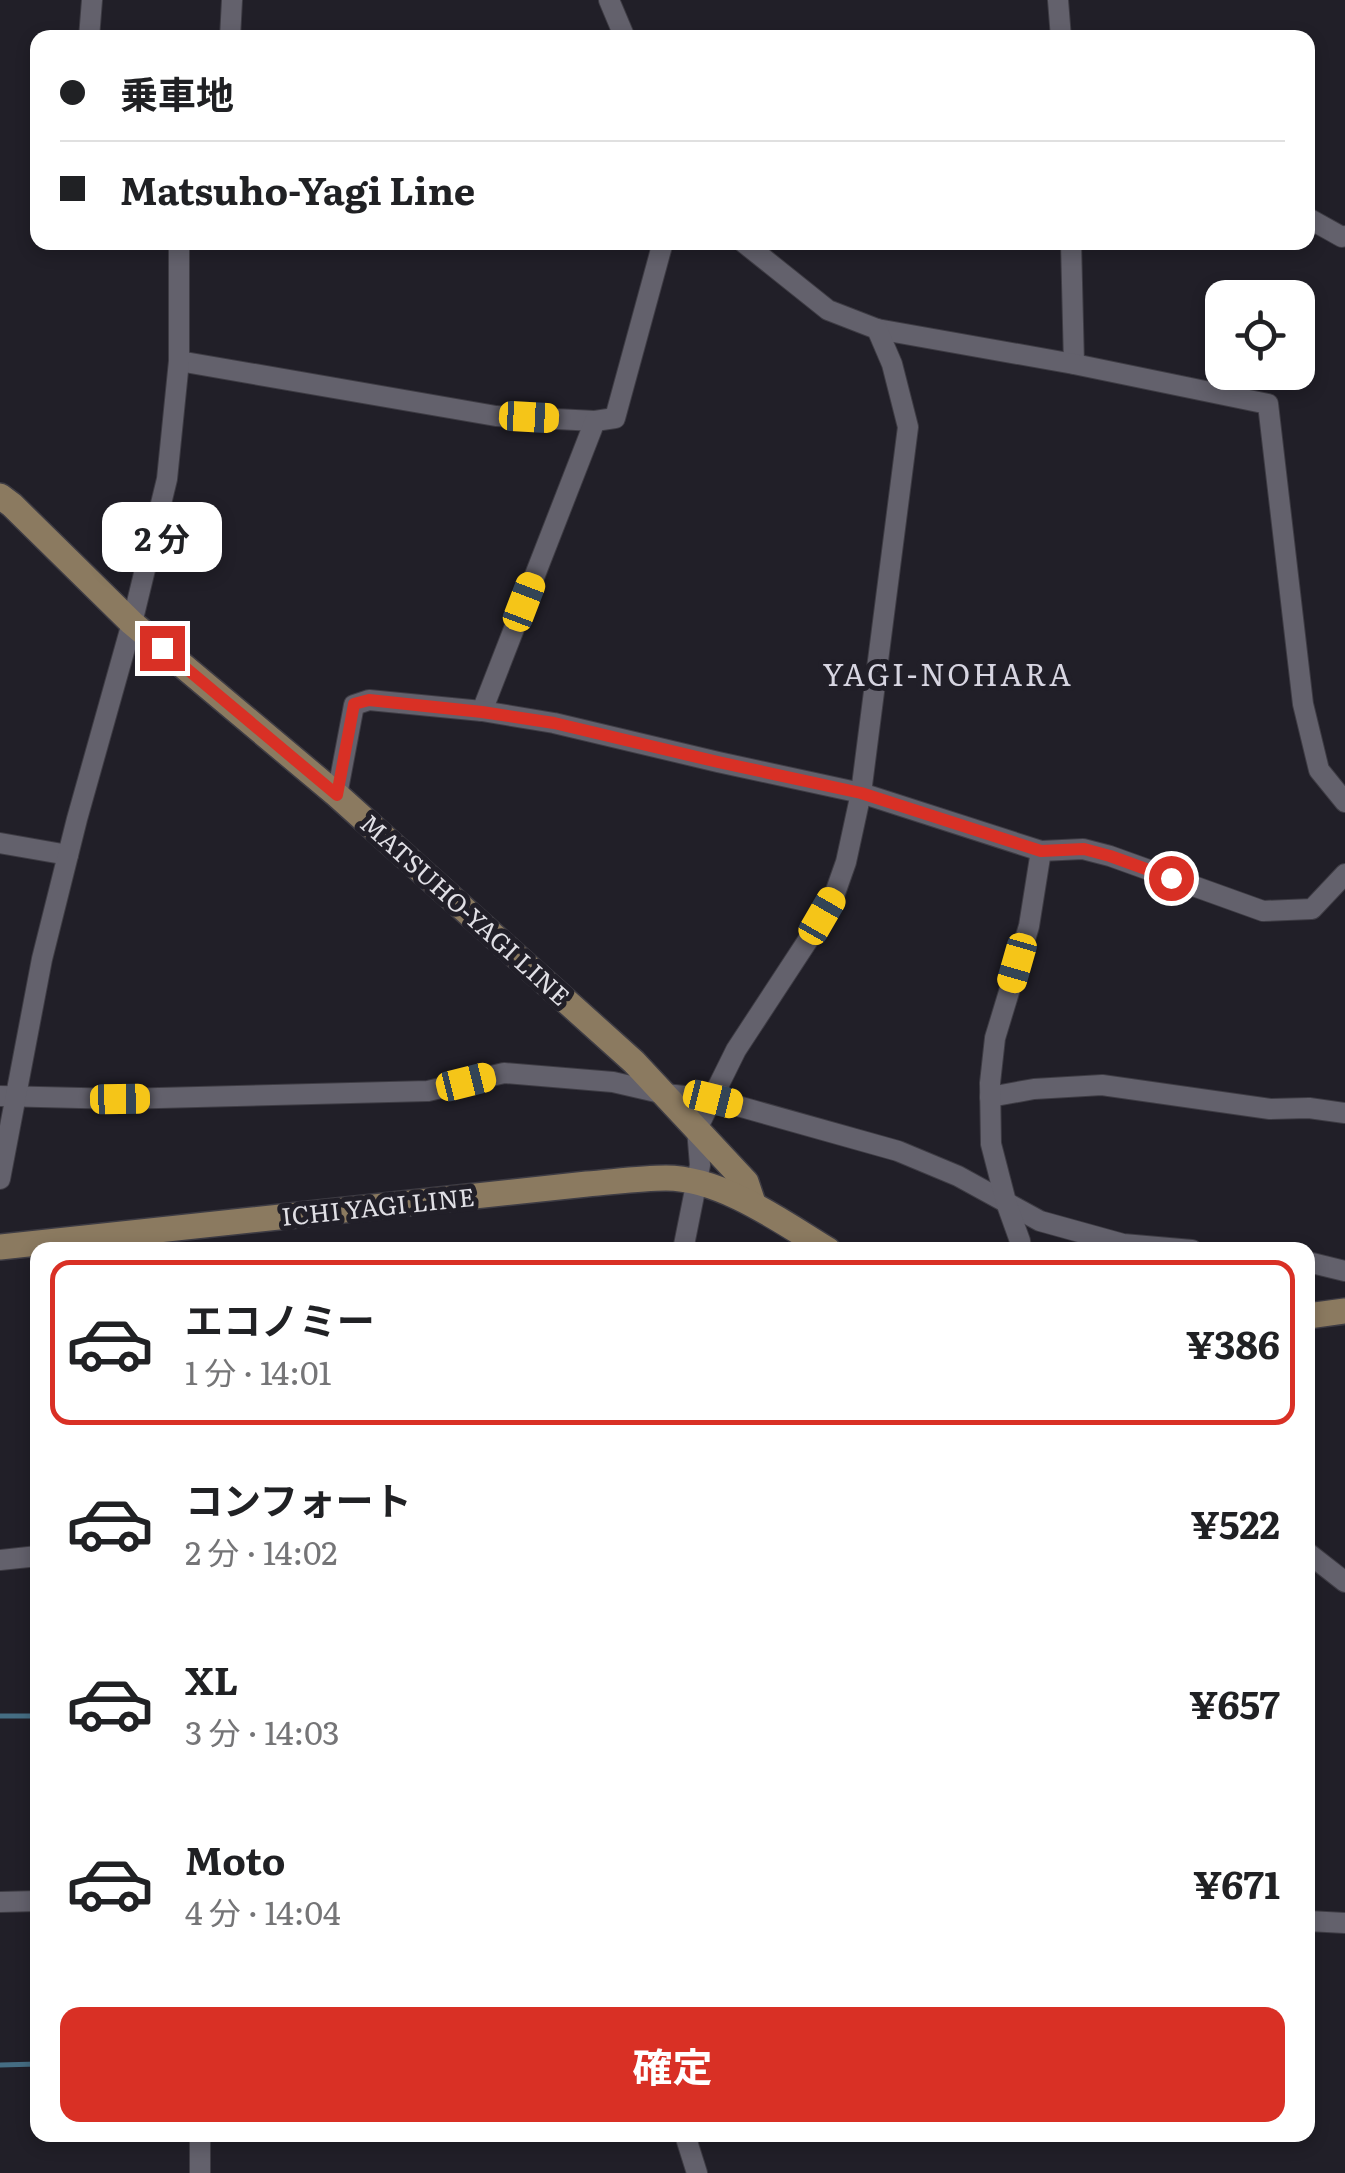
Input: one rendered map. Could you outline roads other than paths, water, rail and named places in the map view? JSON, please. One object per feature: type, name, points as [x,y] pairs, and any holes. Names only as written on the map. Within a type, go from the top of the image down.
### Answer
[{"type":"main road","name":"MATSUHO-YAGI LINE","points":[[0,496],[132,623],[337,795],[619,1048],[746,1182],[754,1203],[815,1242]]},
{"type":"main road","name":"ICHI YAGI LINE","points":[[47,1242],[668,1178],[697,1183],[754,1203]]},
{"type":"main road","name":"ICHI YAGI LINE","points":[[0,1247],[30,1244]]},
{"type":"main road","points":[[1315,1315],[1345,1311]]},
{"type":"street","points":[[90,30],[92,0]]},
{"type":"street","points":[[230,30],[232,0]]},
{"type":"street","points":[[609,0],[622,30]]},
{"type":"street","points":[[1058,0],[1060,30]]},
{"type":"street","points":[[1315,222],[1345,236]]},
{"type":"street","points":[[0,1179],[8,1096],[167,479],[179,360],[179,250]]},
{"type":"street","points":[[179,360],[496,416],[615,418],[661,250]]},
{"type":"street","points":[[752,250],[828,310],[878,329],[1268,404],[1303,704],[1319,770],[1345,802]]},
{"type":"street","points":[[1072,250],[1074,364]]},
{"type":"street","points":[[685,1242],[700,1165],[697,1129],[736,1050],[834,896],[861,793],[908,427],[892,364],[878,329]]},
{"type":"street","points":[[482,712],[595,420]]},
{"type":"street","points":[[337,795],[354,704],[369,700],[554,723],[861,793],[1041,851],[1084,849],[1110,856],[1263,912],[1312,909],[1345,874]]},
{"type":"street","points":[[0,843],[68,855]]},
{"type":"street","points":[[1020,1242],[991,1144],[990,1083],[995,1038],[1028,926],[1041,851]]},
{"type":"street","points":[[8,1096],[120,1099],[428,1091],[504,1073],[613,1082],[665,1094],[713,1099],[898,1151],[958,1176],[1040,1221],[1116,1242]]},
{"type":"street","points":[[990,1098],[1034,1088],[1102,1085],[1270,1109],[1309,1108],[1345,1113]]},
{"type":"street","points":[[1315,1264],[1345,1271]]},
{"type":"street","points":[[0,1560],[30,1558]]},
{"type":"street","points":[[1315,1558],[1345,1582]]},
{"type":"street","points":[[0,1902],[30,1902]]},
{"type":"street","points":[[1315,1921],[1345,1923]]},
{"type":"street","points":[[200,2142],[200,2173]]},
{"type":"street","points":[[687,2142],[697,2173]]},
{"type":"waterway","points":[[0,1716],[30,1716]]},
{"type":"waterway","points":[[0,2065],[30,2064]]},
{"type":"district","name":"YAGI-NOHARA","points":[[948,676]]}]
